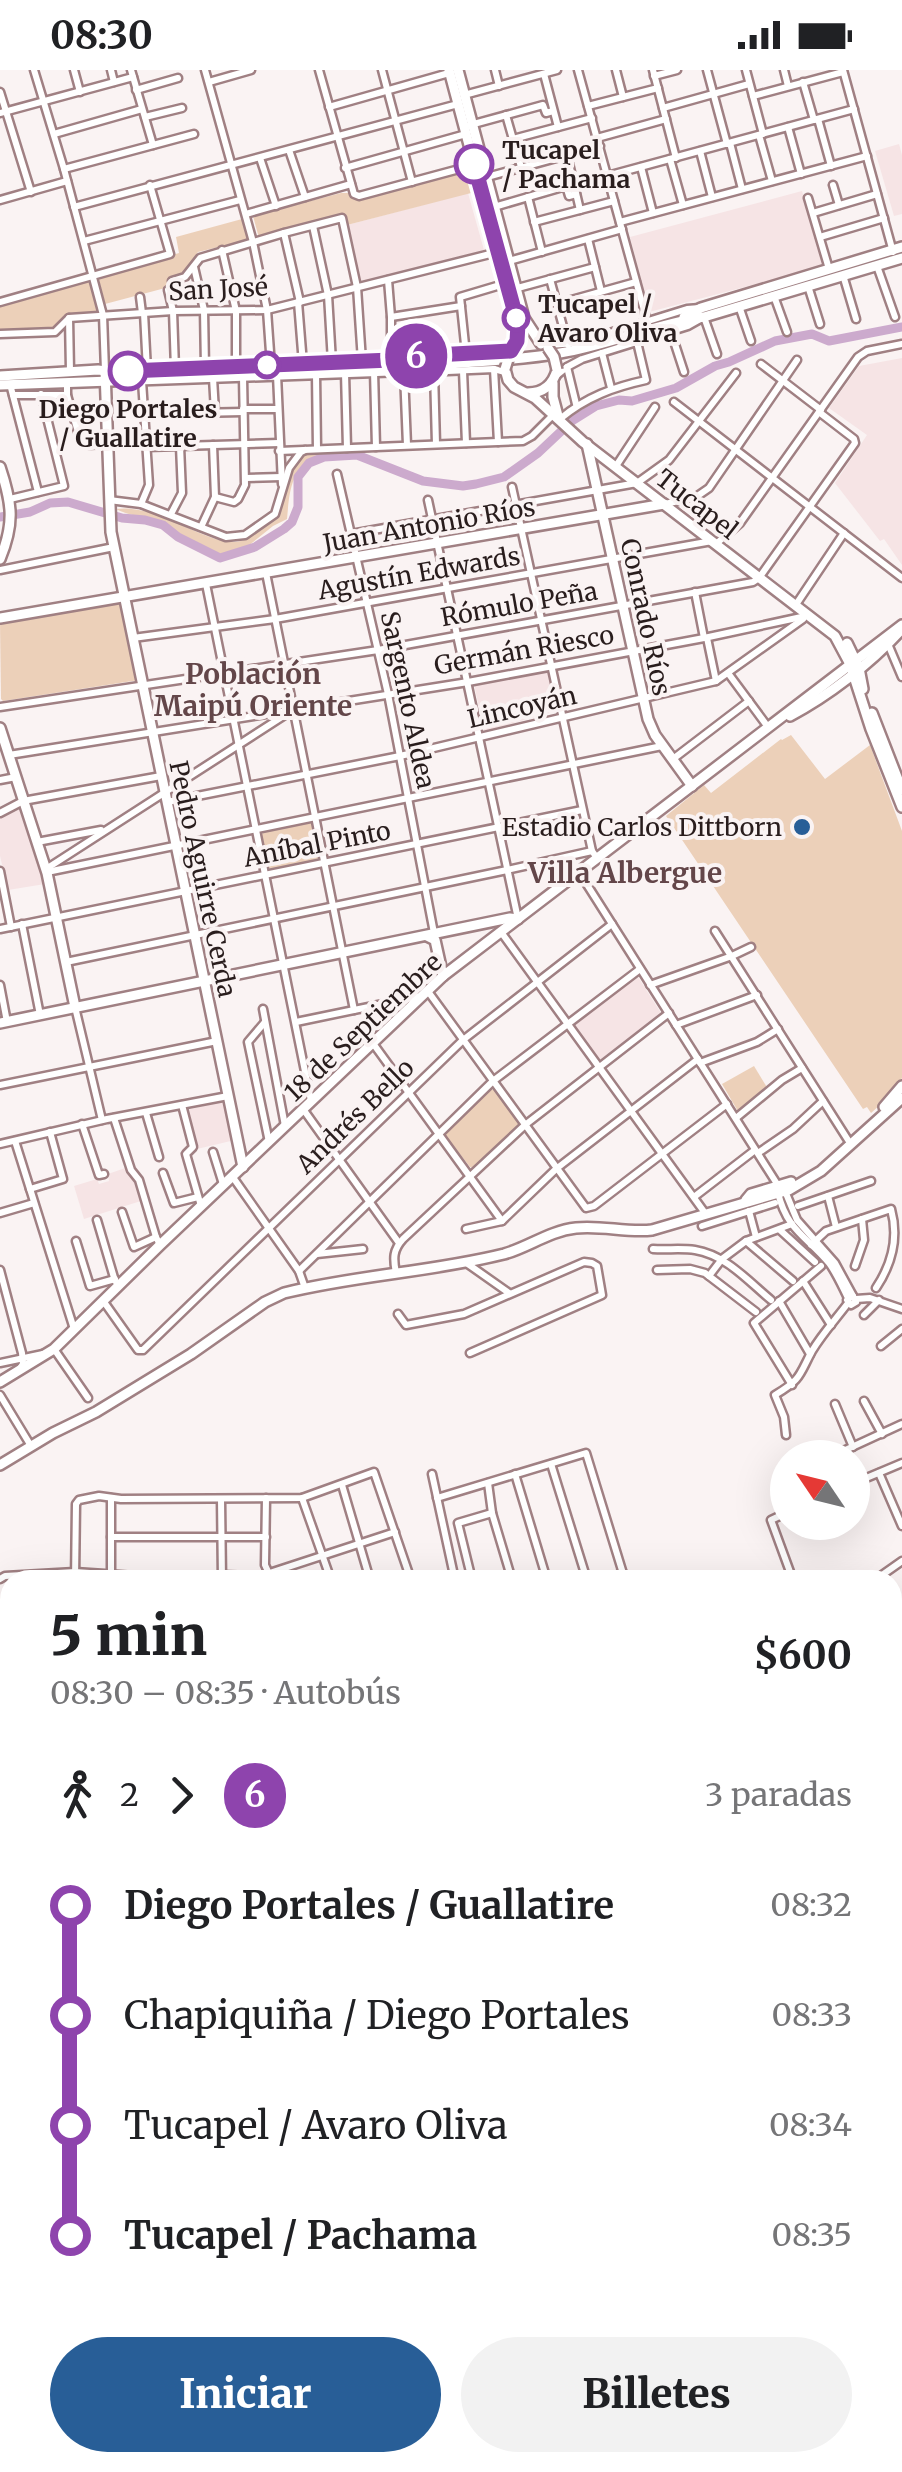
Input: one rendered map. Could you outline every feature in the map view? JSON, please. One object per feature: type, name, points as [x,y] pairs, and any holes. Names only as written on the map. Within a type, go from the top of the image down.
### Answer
[{"type":"main road","points":[[452,71],[498,252],[525,322],[554,357],[558,374],[552,397],[559,418]]},
{"type":"main road","points":[[467,128],[487,176],[509,261],[518,329],[502,370],[512,385],[525,393],[543,390],[558,374]]},
{"type":"main road","points":[[7,388],[67,382],[243,377],[332,362],[434,368],[560,353],[877,266],[898,254]]},
{"type":"main road","points":[[702,312],[774,296],[813,281],[829,269],[898,254]]},
{"type":"main road","points":[[511,351],[528,342],[544,346]]},
{"type":"main road","points":[[0,376],[236,367],[316,374],[374,372],[390,365]]},
{"type":"main road","name":"Pedro Aguirre Cerda","points":[[105,370],[111,529],[243,1167]]},
{"type":"main road","name":"Tucapel","points":[[525,393],[835,636],[855,666],[858,691],[902,807]]},
{"type":"main road","name":"Conrado Ríos","points":[[587,444],[651,727],[692,786]]},
{"type":"main road","points":[[0,467],[10,503],[11,529],[0,560]]},
{"type":"main road","name":"Juan Antonio Ríos","points":[[0,618],[664,504]]},
{"type":"main road","name":"Tucapel","points":[[810,617],[826,623],[850,648],[902,790]]},
{"type":"main road","name":"18 de Septiembre","points":[[771,726],[803,710],[839,683],[866,652],[902,627]]},
{"type":"main road","name":"18 de Septiembre","points":[[0,1382],[52,1351],[104,1302],[116,1283],[158,1241],[269,1143],[443,976],[579,872],[594,855],[888,644],[902,627]]},
{"type":"main road","points":[[850,648],[866,652]]},
{"type":"main road","points":[[839,683],[851,684],[858,691]]},
{"type":"main road","points":[[0,728],[46,871],[76,1008]]},
{"type":"main road","points":[[4,1022],[518,919]]},
{"type":"main road","name":"Sargento Aldea","points":[[431,935],[443,976]]},
{"type":"main road","points":[[779,1194],[817,1168],[878,1114],[902,1086]]},
{"type":"main road","points":[[0,1465],[96,1412],[284,1292],[508,1253],[570,1228],[645,1230],[747,1206],[752,1194],[779,1194],[821,1171],[902,1098]]},
{"type":"main road","points":[[238,1143],[255,1156]]},
{"type":"street","name":"Pedro Aguirre Cerda","points":[[34,70],[104,315],[105,370]]},
{"type":"street","points":[[74,70],[80,92]]},
{"type":"street","points":[[111,70],[114,82]]},
{"type":"street","points":[[205,70],[246,214],[267,310],[282,491]]},
{"type":"street","points":[[208,82],[252,70]]},
{"type":"street","points":[[382,70],[412,182]]},
{"type":"street","points":[[494,70],[498,86]]},
{"type":"street","points":[[74,207],[395,121],[557,70]]},
{"type":"street","points":[[578,70],[647,321]]},
{"type":"street","points":[[616,70],[623,97]]},
{"type":"street","points":[[677,70],[654,73],[683,205]]},
{"type":"street","points":[[707,70],[742,189]]},
{"type":"street","points":[[746,70],[772,181]]},
{"type":"street","points":[[784,70],[788,86]]},
{"type":"street","points":[[322,71],[354,194],[359,196],[474,164]]},
{"type":"street","points":[[329,106],[452,71]]},
{"type":"street","points":[[753,96],[843,71],[884,218],[898,254]]},
{"type":"street","points":[[3,113],[132,74],[153,145]]},
{"type":"street","points":[[544,74],[558,127]]},
{"type":"street","points":[[136,90],[178,78]]},
{"type":"street","points":[[803,82],[831,166]]},
{"type":"street","points":[[663,108],[750,84]]},
{"type":"street","points":[[588,106],[658,88]]},
{"type":"street","points":[[0,92],[3,113],[31,192]]},
{"type":"street","points":[[345,168],[404,152],[506,115],[543,105],[546,113],[554,111]]},
{"type":"street","points":[[54,134],[182,108]]},
{"type":"street","points":[[608,176],[854,110]]},
{"type":"street","points":[[506,115],[521,168]]},
{"type":"street","points":[[513,139],[592,118]]},
{"type":"street","points":[[487,176],[567,155],[666,119]]},
{"type":"street","points":[[788,127],[801,174]]},
{"type":"street","points":[[64,169],[194,134]]},
{"type":"street","points":[[289,150],[306,197]]},
{"type":"street","points":[[700,152],[712,197]]},
{"type":"street","points":[[567,155],[580,210]]},
{"type":"street","points":[[509,261],[588,239],[654,212],[867,156]]},
{"type":"street","points":[[260,158],[276,206]]},
{"type":"street","points":[[641,168],[654,212]]},
{"type":"street","points":[[0,200],[67,181]]},
{"type":"street","points":[[246,214],[352,184]]},
{"type":"street","points":[[0,302],[170,254],[150,185]]},
{"type":"street","points":[[833,185],[839,205]]},
{"type":"street","points":[[494,207],[566,186],[569,196],[576,194]]},
{"type":"street","points":[[812,213],[877,194]]},
{"type":"street","points":[[528,197],[542,252]]},
{"type":"street","points":[[808,198],[829,269]]},
{"type":"street","points":[[84,241],[240,200]]},
{"type":"street","points":[[534,222],[614,201]]},
{"type":"street","points":[[172,281],[186,277],[198,258],[342,218],[357,287],[362,361]]},
{"type":"street","points":[[820,237],[884,218]]},
{"type":"street","points":[[313,225],[328,294],[332,362]]},
{"type":"street","points":[[284,232],[299,302],[303,364]]},
{"type":"street","points":[[588,239],[601,292]]},
{"type":"street","points":[[222,250],[236,312],[236,367]]},
{"type":"street","name":"San José","points":[[0,334],[55,332],[68,318],[267,310],[498,252]]},
{"type":"street","points":[[193,266],[204,310],[205,368]]},
{"type":"street","points":[[877,266],[894,317]]},
{"type":"street","points":[[391,316],[595,267]]},
{"type":"street","points":[[843,275],[856,318]]},
{"type":"street","points":[[550,279],[568,345]]},
{"type":"street","points":[[388,280],[390,365]]},
{"type":"street","points":[[813,281],[820,324]]},
{"type":"street","points":[[557,304],[636,282]]},
{"type":"street","points":[[168,290],[173,311],[174,369]]},
{"type":"street","points":[[774,296],[787,332]]},
{"type":"street","points":[[140,297],[147,370]]},
{"type":"street","points":[[460,302],[466,354]]},
{"type":"street","points":[[738,306],[751,340]]},
{"type":"street","points":[[544,346],[568,345],[687,309],[702,312]]},
{"type":"street","points":[[576,404],[558,374],[602,353],[688,326],[702,312]]},
{"type":"street","points":[[702,312],[717,354]]},
{"type":"street","points":[[68,318],[70,371]]},
{"type":"street","points":[[671,332],[684,372]]},
{"type":"street","points":[[67,382],[67,395],[84,444],[244,444],[306,450],[527,440],[576,404],[611,388],[646,380],[637,342]]},
{"type":"street","points":[[714,542],[734,530],[862,354],[902,345]]},
{"type":"street","points":[[390,365],[416,356],[511,351]]},
{"type":"street","points":[[602,353],[611,388]]},
{"type":"street","name":"Juan Antonio Ríos","points":[[664,504],[704,492],[797,360]]},
{"type":"street","points":[[759,578],[855,441],[762,364]]},
{"type":"street","points":[[390,365],[404,373],[434,368],[502,370],[498,442]]},
{"type":"street","points":[[434,368],[436,444]]},
{"type":"street","points":[[463,370],[466,443]]},
{"type":"street","points":[[374,372],[376,446]]},
{"type":"street","points":[[344,373],[347,448]]},
{"type":"street","points":[[404,373],[407,445]]},
{"type":"street","points":[[351,534],[637,483],[664,464],[736,373]]},
{"type":"street","points":[[316,374],[316,449]]},
{"type":"street","points":[[215,496],[230,502],[243,491],[243,377]]},
{"type":"street","points":[[213,378],[214,412]]},
{"type":"street","points":[[142,381],[148,485],[142,504]]},
{"type":"street","points":[[38,492],[7,388],[67,395]]},
{"type":"street","points":[[10,503],[64,486],[41,394]]},
{"type":"street","points":[[674,402],[902,578]]},
{"type":"street","points":[[616,466],[655,406]]},
{"type":"street","points":[[145,414],[278,409]]},
{"type":"street","points":[[202,525],[215,496],[214,445]]},
{"type":"street","points":[[171,514],[182,493],[180,446]]},
{"type":"street","points":[[109,504],[142,504],[226,536],[245,536],[275,514],[288,468],[306,450]]},
{"type":"street","name":"Sargento Aldea","points":[[337,474],[388,694],[431,935]]},
{"type":"street","points":[[246,478],[281,478]]},
{"type":"street","points":[[66,962],[594,855],[512,487]]},
{"type":"street","points":[[428,500],[518,919]]},
{"type":"street","points":[[795,606],[844,533]]},
{"type":"street","name":"Agustín Edwards","points":[[133,638],[276,619],[714,542]]},
{"type":"street","points":[[0,570],[114,546]]},
{"type":"street","points":[[266,573],[354,1010]]},
{"type":"street","name":"Rómulo Peña","points":[[0,707],[378,650],[759,578]]},
{"type":"street","points":[[206,584],[311,1101]]},
{"type":"street","points":[[695,592],[716,682]]},
{"type":"street","name":"Germán Riesco","points":[[5,749],[152,732],[468,682],[810,617]]},
{"type":"street","name":"Lincoyán","points":[[167,802],[400,756],[716,682],[810,617]]},
{"type":"street","points":[[888,644],[902,676]]},
{"type":"street","points":[[728,673],[771,726]]},
{"type":"street","points":[[673,759],[748,701]]},
{"type":"street","points":[[46,871],[294,709]]},
{"type":"street","points":[[46,871],[664,746]]},
{"type":"street","points":[[0,780],[16,776]]},
{"type":"street","points":[[0,813],[24,801],[161,776]]},
{"type":"street","name":"Aníbal Pinto","points":[[0,929],[582,810]]},
{"type":"street","points":[[37,842],[107,829]]},
{"type":"street","points":[[579,872],[757,1152],[779,1194],[784,1215],[835,1263],[851,1299]]},
{"type":"street","points":[[1,877],[11,926]]},
{"type":"street","points":[[22,924],[40,1015]]},
{"type":"street","name":"Andrés Bello","points":[[104,1302],[140,1351],[144,1349],[463,1040],[612,924]]},
{"type":"street","points":[[716,931],[848,1140]]},
{"type":"street","points":[[501,932],[705,1213]]},
{"type":"street","points":[[650,984],[751,947]]},
{"type":"street","points":[[298,1271],[493,1082],[640,968]]},
{"type":"street","points":[[0,985],[4,1022]]},
{"type":"street","points":[[296,1022],[423,993],[463,1040],[586,1208],[594,1206],[726,1104]]},
{"type":"street","points":[[676,1025],[756,995]]},
{"type":"street","points":[[76,1008],[102,1120]]},
{"type":"street","points":[[263,1009],[285,1127]]},
{"type":"street","points":[[396,1273],[394,1254],[399,1243],[524,1125],[668,1013]]},
{"type":"street","points":[[265,1022],[248,1042],[269,1143]]},
{"type":"street","points":[[466,1230],[502,1221],[556,1168],[699,1061],[754,1044],[778,1029]]},
{"type":"street","points":[[0,1085],[217,1041]]},
{"type":"street","points":[[372,1042],[502,1221]]},
{"type":"street","points":[[257,1079],[274,1064]]},
{"type":"street","points":[[736,1118],[802,1068]]},
{"type":"street","points":[[307,1078],[320,1092]]},
{"type":"street","points":[[0,1144],[228,1096]]},
{"type":"street","points":[[694,1198],[792,1129],[824,1101]]},
{"type":"street","points":[[164,1173],[174,1203],[200,1201],[186,1154],[193,1147],[182,1105]]},
{"type":"street","points":[[303,1109],[399,1243]]},
{"type":"street","points":[[146,1113],[159,1157]]},
{"type":"street","points":[[114,1118],[131,1170],[140,1180],[158,1241],[134,1246],[122,1212]]},
{"type":"street","points":[[82,1124],[99,1175],[104,1174]]},
{"type":"street","points":[[30,1188],[63,1179],[50,1132]]},
{"type":"street","points":[[15,1141],[74,1330]]},
{"type":"street","points":[[213,1152],[223,1185]]},
{"type":"street","points":[[232,1176],[298,1271],[305,1288]]},
{"type":"street","points":[[798,1206],[871,1182]]},
{"type":"street","points":[[702,1226],[779,1194]]},
{"type":"street","points":[[828,1196],[834,1231]]},
{"type":"street","points":[[0,1213],[34,1202]]},
{"type":"street","points":[[747,1206],[756,1237]]},
{"type":"street","points":[[813,1242],[826,1231],[891,1210],[892,1257],[876,1288]]},
{"type":"street","points":[[856,1266],[864,1240],[862,1219]]},
{"type":"street","points":[[76,1241],[90,1286],[116,1283],[97,1220]]},
{"type":"street","points":[[709,1276],[746,1242],[794,1223]]},
{"type":"street","points":[[780,1230],[818,1264],[754,1322],[792,1385]]},
{"type":"street","points":[[746,1242],[792,1282]]},
{"type":"street","points":[[316,1254],[364,1248]]},
{"type":"street","points":[[653,1249],[697,1250],[722,1260],[775,1301],[810,1354]]},
{"type":"street","points":[[464,1262],[508,1292]]},
{"type":"street","points":[[398,1314],[406,1325],[464,1314],[584,1262],[597,1266],[602,1294],[470,1353]]},
{"type":"street","points":[[0,1270],[23,1358],[18,1371]]},
{"type":"street","points":[[657,1270],[700,1271],[756,1312]]},
{"type":"street","points":[[803,1281],[831,1325]]},
{"type":"street","points":[[786,1435],[776,1395],[792,1385],[804,1370],[810,1354],[851,1299],[879,1300],[902,1308]]},
{"type":"street","points":[[864,1315],[879,1300]]},
{"type":"street","points":[[881,1346],[902,1329]]},
{"type":"street","points":[[0,1364],[52,1351],[88,1398]]},
{"type":"street","points":[[0,1395],[30,1446]]},
{"type":"street","points":[[864,1401],[882,1434]]},
{"type":"street","points":[[835,1404],[850,1440]]},
{"type":"street","points":[[868,1440],[902,1424]]},
{"type":"street","points":[[438,1498],[586,1453],[622,1570]]},
{"type":"street","points":[[870,1477],[902,1463]]},
{"type":"street","points":[[550,1464],[585,1570]]},
{"type":"street","points":[[75,1570],[77,1502],[94,1496],[302,1498],[374,1472],[409,1570]]},
{"type":"street","points":[[880,1473],[902,1526]]},
{"type":"street","points":[[432,1474],[453,1570]]},
{"type":"street","points":[[515,1474],[544,1570]]},
{"type":"street","points":[[488,1483],[492,1513],[509,1570]]},
{"type":"street","points":[[342,1485],[367,1570]]},
{"type":"street","points":[[111,1498],[111,1570]]},
{"type":"street","points":[[266,1498],[267,1570]]},
{"type":"street","points":[[302,1498],[327,1570]]},
{"type":"street","points":[[221,1499],[222,1570]]},
{"type":"street","points":[[470,1570],[458,1523],[492,1513]]},
{"type":"street","points":[[287,1570],[396,1532]]},
{"type":"street","points":[[111,1537],[266,1537]]},
{"type":"street","points":[[779,1540],[790,1570]]},
{"type":"shaded area","points":[[899,144],[902,214],[894,216],[875,151]]},
{"type":"shaded area","points":[[471,168],[475,192],[347,225],[344,214],[259,238],[253,216],[341,193],[349,193],[352,198]]},
{"type":"shaded area","points":[[802,191],[825,266],[649,312],[630,237]]},
{"type":"shaded area","points":[[468,193],[484,250],[359,280],[347,225]]},
{"type":"shaded area","points":[[242,219],[247,240],[198,252],[184,274],[169,279],[169,287],[105,304],[101,276],[179,253],[176,237]]},
{"type":"shaded area","points":[[87,280],[99,312],[70,314],[53,330],[0,331],[0,304]]},
{"type":"shaded area","points":[[902,358],[902,565],[835,483],[867,435],[829,408],[859,366]]},
{"type":"shaded area","points":[[329,451],[307,463],[295,478],[287,519],[247,547],[222,556],[155,522],[116,509],[150,513],[215,539],[241,541],[276,517],[289,473],[298,459],[311,452]]},
{"type":"shaded area","points":[[123,602],[139,680],[1,699],[0,622]]},
{"type":"shaded area","points":[[548,670],[557,711],[484,731],[474,684]]},
{"type":"shaded area","points":[[791,735],[825,779],[870,745],[902,831],[902,1078],[892,1094],[871,1113],[867,1107],[863,1109],[666,816],[704,785],[711,793]]},
{"type":"shaded area","points":[[22,804],[45,884],[8,890],[0,856],[0,817]]},
{"type":"shaded area","points":[[311,823],[320,857],[268,868],[261,835]]},
{"type":"shaded area","points":[[638,977],[661,1013],[598,1059],[574,1025]]},
{"type":"shaded area","points":[[754,1066],[768,1089],[739,1113],[722,1084]]},
{"type":"shaded area","points":[[491,1089],[518,1121],[518,1127],[474,1168],[444,1134]]},
{"type":"shaded area","points":[[225,1101],[235,1140],[197,1149],[187,1110]]},
{"type":"shaded area","points":[[128,1167],[144,1200],[84,1219],[74,1186],[97,1179],[99,1184],[109,1181],[108,1174]]},
{"type":"waterway","points":[[0,517],[68,502],[163,525],[220,558],[255,547],[292,522],[298,507],[298,477],[309,463],[324,457],[357,455],[423,481],[476,484],[504,477],[596,406],[632,401],[676,388],[715,366],[775,341],[812,334],[829,341],[902,327]]},
{"type":"bus line","name":"6","points":[[128,371],[511,351],[517,341],[518,324],[474,164]]},
{"type":"place","name":"Tucapel / Pachama","points":[[474,164]]},
{"type":"place","name":"Tucapel / Avaro Oliva","points":[[516,318]]},
{"type":"place","name":"Diego Portales / Guallatire","points":[[128,371]]},
{"type":"place","name":"Estadio Carlos Dittborn","points":[[802,827]]},
{"type":"district","name":"Población Maipú Oriente","points":[[253,690]]},
{"type":"district","name":"Villa Albergue","points":[[625,873]]}]
